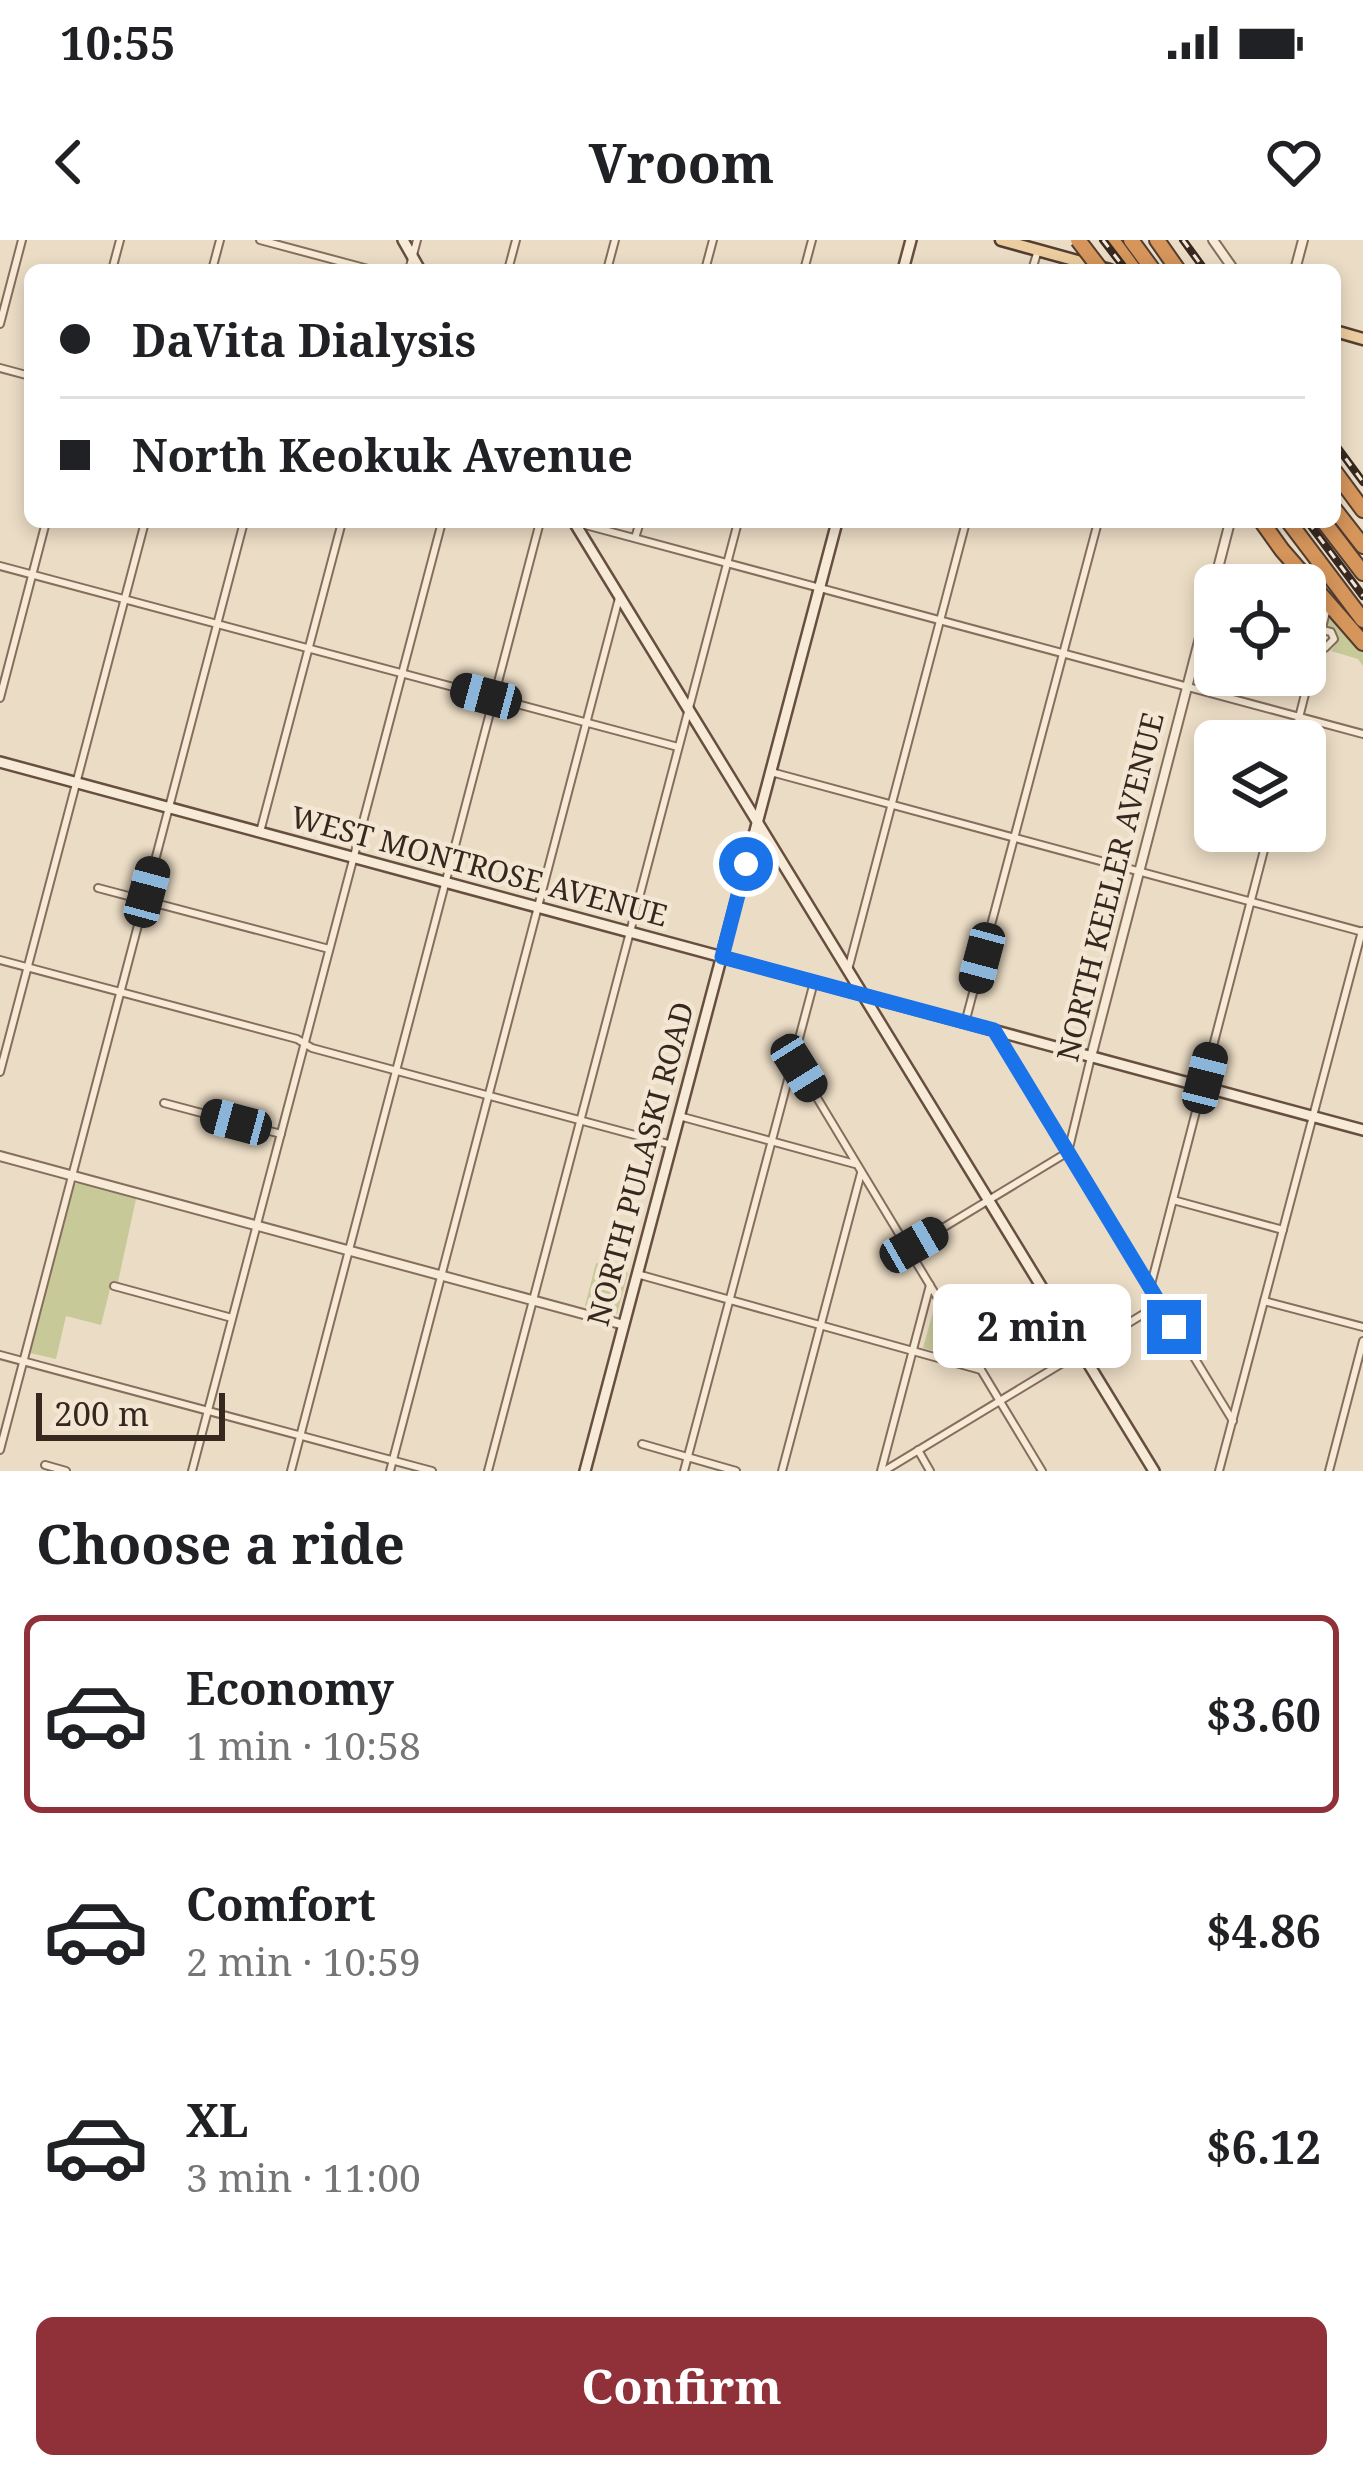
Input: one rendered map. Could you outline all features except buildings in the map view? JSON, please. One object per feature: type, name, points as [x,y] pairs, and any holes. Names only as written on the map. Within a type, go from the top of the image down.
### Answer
[{"type":"highway","points":[[1078,240],[1096,264]]},
{"type":"highway","points":[[1341,480],[1363,510]]},
{"type":"highway","points":[[1341,518],[1363,546]]},
{"type":"highway","points":[[1266,528],[1363,643]]},
{"type":"highway","points":[[1294,528],[1363,620]]},
{"type":"highway","points":[[1329,528],[1363,573]]},
{"type":"main road","points":[[403,240],[417,264]]},
{"type":"main road","points":[[1001,240],[1039,245],[1093,264]]},
{"type":"main road","points":[[578,528],[1154,1471]]},
{"type":"main road","name":"NORTH PULASKI ROAD","points":[[585,1471],[835,528]]},
{"type":"main road","name":"WEST MONTROSE AVENUE","points":[[0,762],[1363,1130]]},
{"type":"street","points":[[0,324],[22,240]]},
{"type":"street","points":[[260,240],[342,264]]},
{"type":"street","points":[[410,264],[417,240]]},
{"type":"street","points":[[0,698],[44,528]]},
{"type":"street","points":[[0,1072],[143,528]]},
{"type":"street","points":[[0,1450],[242,528]]},
{"type":"street","points":[[260,832],[340,528]]},
{"type":"street","points":[[192,1471],[440,528]]},
{"type":"street","points":[[291,1471],[539,528]]},
{"type":"street","points":[[597,528],[1363,734]]},
{"type":"street","points":[[635,538],[638,528]]},
{"type":"street","points":[[488,1471],[737,528]]},
{"type":"street","points":[[848,970],[964,528]]},
{"type":"street","points":[[965,1023],[1096,528]]},
{"type":"street","name":"NORTH KEELER AVENUE","points":[[1068,1152],[1228,528]]},
{"type":"street","points":[[0,566],[678,747]]},
{"type":"street","points":[[390,1471],[620,597]]},
{"type":"street","points":[[1298,720],[1305,696]]},
{"type":"street","points":[[771,772],[1363,930],[1220,1471]]},
{"type":"street","points":[[1150,1288],[1264,852]]},
{"type":"street","points":[[98,888],[329,950]]},
{"type":"street","points":[[0,960],[671,1145]]},
{"type":"street","points":[[684,1471],[814,982]]},
{"type":"street","points":[[994,1030],[1232,1421]]},
{"type":"street","points":[[793,1058],[1042,1471]]},
{"type":"street","points":[[164,1103],[280,1134]]},
{"type":"street","points":[[679,1116],[860,1167]]},
{"type":"street","points":[[908,1249],[1068,1152]]},
{"type":"street","points":[[0,1156],[624,1325]]},
{"type":"street","points":[[782,1471],[860,1167]]},
{"type":"street","points":[[1173,1200],[1283,1230]]},
{"type":"street","points":[[637,1274],[982,1370]]},
{"type":"street","points":[[882,1471],[930,1285]]},
{"type":"street","points":[[114,1286],[232,1318]]},
{"type":"street","points":[[1264,1300],[1363,1327]]},
{"type":"street","points":[[882,1471],[1160,1304]]},
{"type":"street","points":[[1328,1471],[1363,1341]]},
{"type":"street","points":[[0,1355],[432,1471]]},
{"type":"street","points":[[642,1444],[736,1471]]},
{"type":"street","points":[[918,1450],[930,1471]]},
{"type":"street","points":[[46,1466],[66,1471]]},
{"type":"green space","points":[[1331,612],[1363,648],[1363,666],[1358,659],[1331,651],[1337,636],[1327,625]]},
{"type":"green space","points":[[74,1184],[136,1199],[118,1282],[112,1281],[101,1325],[66,1316],[56,1359],[30,1353]]},
{"type":"green space","points":[[596,1263],[628,1273],[617,1314],[585,1306]]},
{"type":"green space","points":[[935,1305],[968,1360],[923,1348]]},
{"type":"railway","points":[[1103,240],[1121,264]]},
{"type":"railway","points":[[1183,240],[1201,264]]},
{"type":"railway","points":[[1341,452],[1363,482]]},
{"type":"railway","points":[[1312,528],[1363,596]]},
{"type":"route","points":[[746,864],[722,957],[994,1030],[1174,1327]]}]
